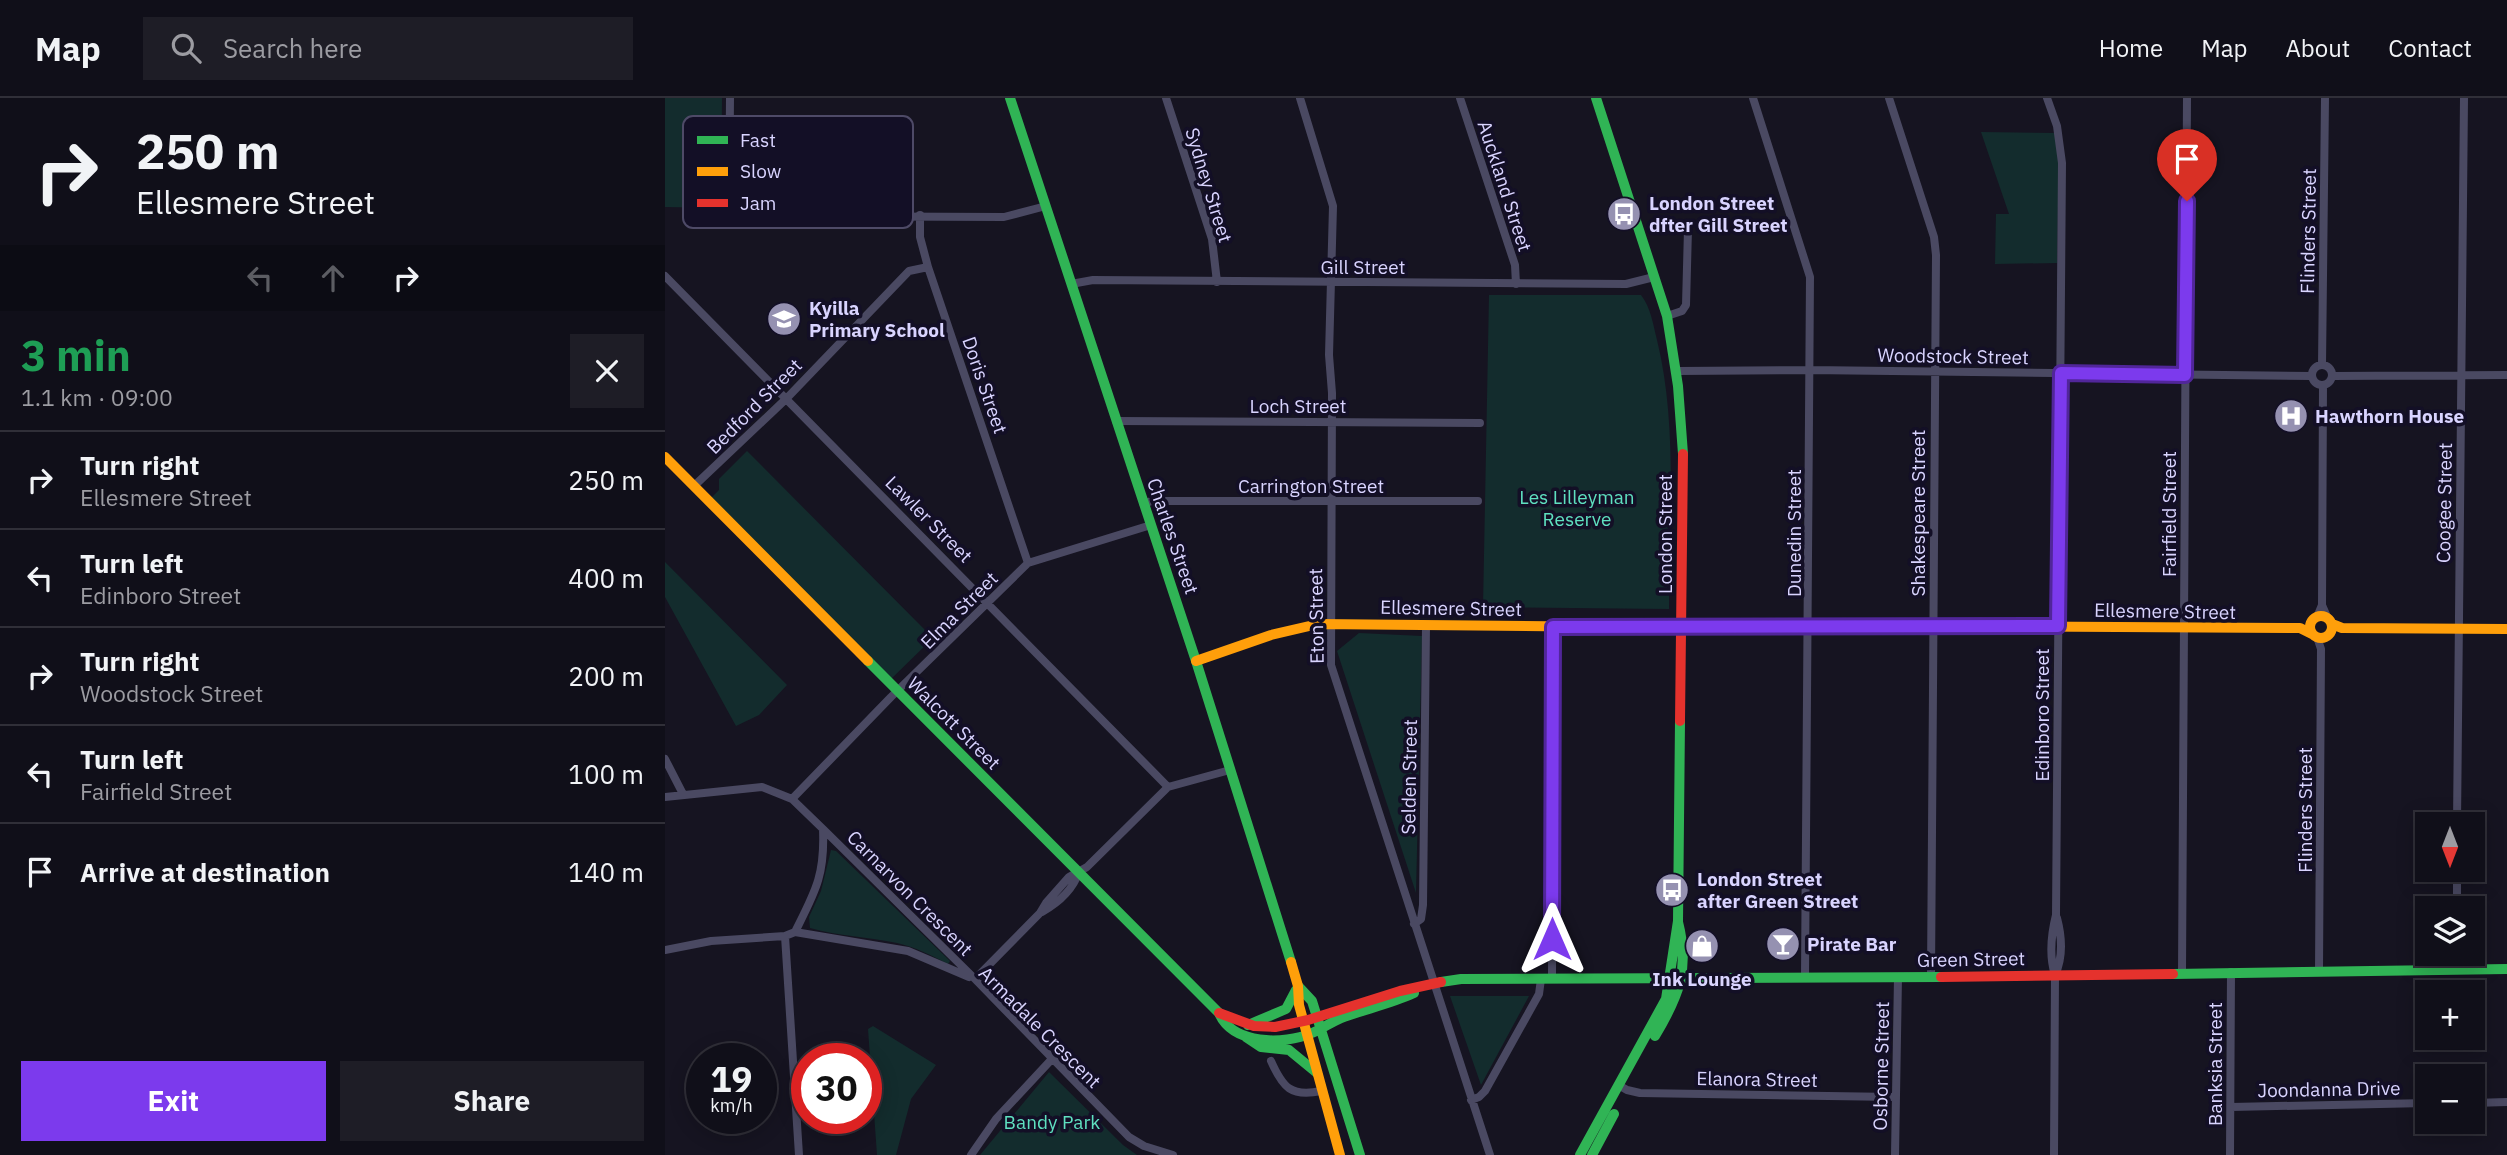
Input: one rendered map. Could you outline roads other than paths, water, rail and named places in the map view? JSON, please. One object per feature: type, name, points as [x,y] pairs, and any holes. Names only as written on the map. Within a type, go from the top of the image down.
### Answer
[{"type":"main road","name":"Charles Street","points":[[1010,98],[1196,661],[1299,986],[1299,1005],[1306,1035],[1338,1153]]},
{"type":"main road","name":"London Street","points":[[1592,1155],[1666,999],[1671,976],[1672,941],[1678,921],[1683,456],[1678,371],[1667,316],[1596,98]]},
{"type":"main road","name":"Walcott Street","points":[[665,457],[1219,1013],[1221,1020],[1229,1028],[1261,1047],[1289,1050],[1317,1073]]},
{"type":"main road","name":"Ellesmere Street","points":[[1196,661],[1271,635],[1309,625],[1330,624],[2507,629]]},
{"type":"main road","name":"London Street","points":[[1580,1155],[1672,1007],[1683,976],[1684,940],[1678,921]]},
{"type":"main road","name":"Green Street","points":[[1317,1016],[1394,992],[1461,979],[1898,977],[2507,969]]},
{"type":"main road","name":"Green Street","points":[[1321,1030],[1337,1020],[1397,1000],[1436,983]]},
{"type":"main road","name":"Charles Street","points":[[1299,986],[1312,1001],[1360,1155]]},
{"type":"main road","points":[[1248,1025],[1286,1009],[1299,986]]},
{"type":"main road","name":"Walcott Street","points":[[1219,1013],[1227,1014],[1248,1025],[1268,1027],[1317,1016]]},
{"type":"main road","points":[[1246,1037],[1270,1040],[1321,1030]]},
{"type":"street","points":[[730,98],[730,116]]},
{"type":"street","name":"Sydney Street","points":[[1166,98],[1212,239],[1217,282]]},
{"type":"street","name":"Eton Street","points":[[1300,98],[1333,206],[1329,355],[1332,422],[1330,649],[1334,679],[1436,983],[1490,1155]]},
{"type":"street","name":"Auckland Street","points":[[1460,98],[1514,265],[1516,284]]},
{"type":"street","name":"Dunedin Street","points":[[1753,98],[1808,267],[1809,626],[1805,977]]},
{"type":"street","name":"Shakespeare Street","points":[[1889,98],[1934,237],[1931,976]]},
{"type":"street","name":"Edinboro Street","points":[[2047,98],[2061,145],[2056,915],[2060,930],[2061,963],[2055,975],[2054,1155]]},
{"type":"street","name":"Fairfield Street","points":[[2182,973],[2187,98]]},
{"type":"street","name":"Flinders Street","points":[[2322,365],[2325,98]]},
{"type":"street","name":"Coogee Street","points":[[2457,812],[2464,98]]},
{"type":"street","points":[[913,215],[1004,217],[1046,206]]},
{"type":"street","name":"Doris Street","points":[[920,215],[920,237],[928,267],[1028,563]]},
{"type":"street","points":[[1667,316],[1682,311],[1686,305],[1688,229]]},
{"type":"street","name":"Bedford Street","points":[[694,486],[786,398],[909,271],[928,267]]},
{"type":"street","name":"Lawler Street","points":[[665,276],[1168,786]]},
{"type":"street","name":"Gill Street","points":[[1071,284],[1093,280],[1626,284],[1654,277]]},
{"type":"street","points":[[2322,365],[2331,369],[2333,376],[2331,381],[2323,386],[2315,383],[2312,376],[2314,368],[2322,365]]},
{"type":"street","name":"Woodstock Street","points":[[1678,371],[2312,376]]},
{"type":"street","points":[[2333,376],[2507,375]]},
{"type":"street","points":[[2323,386],[2324,628]]},
{"type":"street","name":"Loch Street","points":[[1116,421],[1480,423]]},
{"type":"street","name":"Carrington Street","points":[[1143,503],[1478,502]]},
{"type":"street","name":"Elma Street","points":[[792,799],[1028,563],[1151,525]]},
{"type":"street","name":"Selden Street","points":[[1414,924],[1421,919],[1423,905],[1426,626]]},
{"type":"street","points":[[1471,1100],[1485,1091],[1546,979],[1553,627]]},
{"type":"street","name":"Flinders Street","points":[[2319,971],[2321,649],[2324,628]]},
{"type":"street","points":[[665,759],[683,794]]},
{"type":"street","points":[[975,979],[1040,913],[1075,885],[1079,872],[1168,786],[1230,770]]},
{"type":"street","name":"Carnarvon Crescent","points":[[665,797],[762,787],[792,799],[975,979]]},
{"type":"street","name":"Carnarvon Crescent","points":[[795,932],[811,904],[820,878],[823,829]]},
{"type":"street","points":[[665,950],[712,941],[785,936],[795,932]]},
{"type":"street","name":"Armadale Crescent","points":[[795,932],[908,951],[975,979],[1051,1060],[1143,1151],[1173,1155]]},
{"type":"street","points":[[785,936],[799,1155]]},
{"type":"street","name":"Banksia Street","points":[[2230,1155],[2231,972]]},
{"type":"street","name":"Osborne Street","points":[[1895,1155],[1898,977]]},
{"type":"street","points":[[971,1155],[996,1119],[1051,1060]]},
{"type":"street","points":[[1271,1061],[1279,1079],[1290,1090],[1301,1094],[1321,1091]]},
{"type":"street","name":"Elanora Street","points":[[1623,1088],[1640,1093],[1895,1097]]},
{"type":"street","points":[[2485,1102],[2507,1102]]},
{"type":"street","name":"Joondanna Drive","points":[[2231,1107],[2415,1103]]},
{"type":"place","name":"London Street dfter Gill Street","points":[[1624,214]]},
{"type":"place","name":"Kyilla Primary School","points":[[784,319]]},
{"type":"place","name":"Hawthorn House","points":[[2291,416]]},
{"type":"place","name":"London Street after Green Street","points":[[1672,890]]},
{"type":"place","name":"Pirate Bar","points":[[1783,944]]},
{"type":"place","name":"Ink Lounge","points":[[1702,946]]},
{"type":"park label","name":"Les Lilleyman Reserve","points":[[1577,508]]},
{"type":"park label","name":"Bandy Park","points":[[1052,1122]]}]
